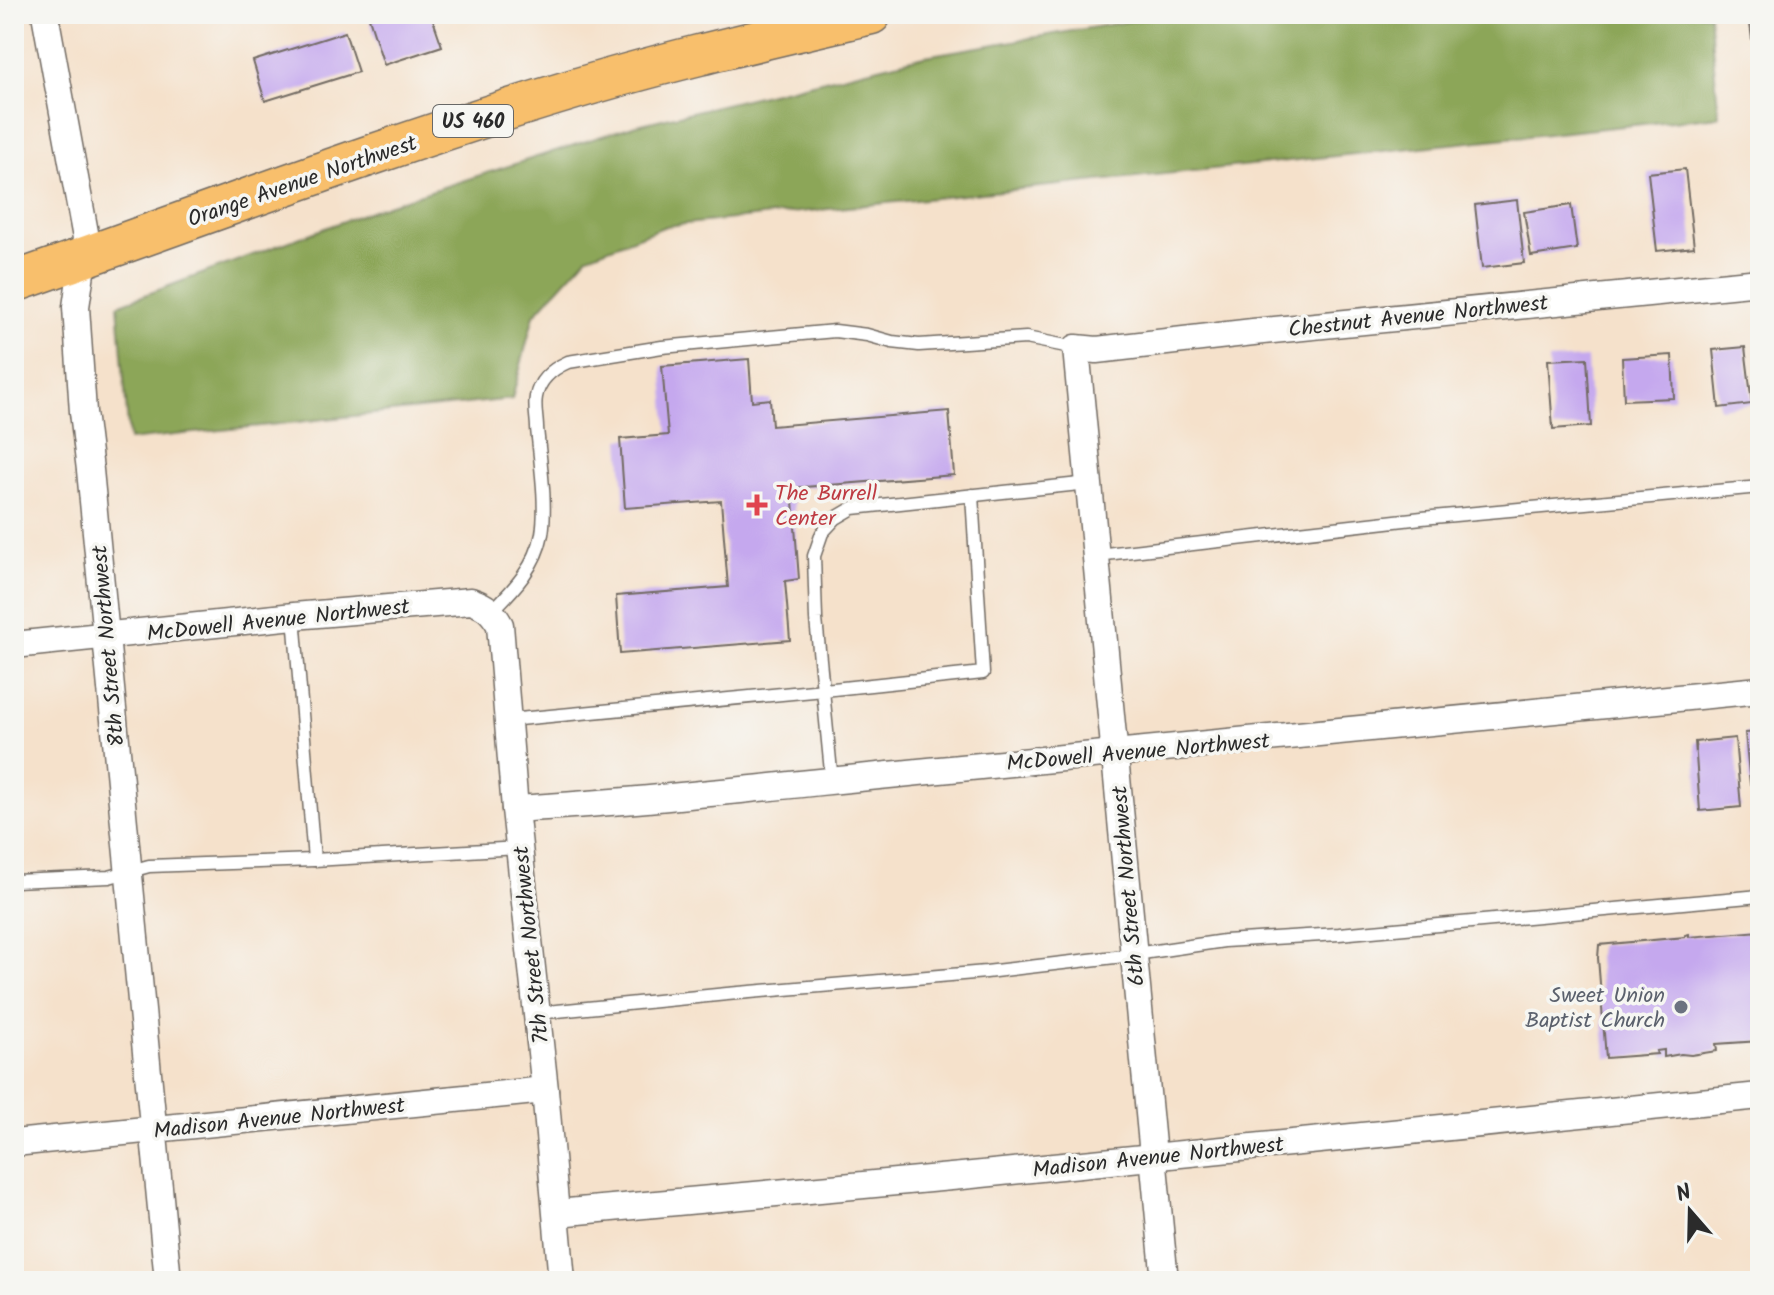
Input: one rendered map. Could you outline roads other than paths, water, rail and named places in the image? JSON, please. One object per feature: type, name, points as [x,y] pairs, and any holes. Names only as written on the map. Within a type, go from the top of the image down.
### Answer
[{"type":"main road","name":"Orange Avenue Northwest","points":[[14,282],[390,148],[565,91],[696,55],[871,14]]},
{"type":"street","name":"8th Street Northwest","points":[[45,14],[86,238],[76,307],[83,412],[168,1281]]},
{"type":"street","name":"Chestnut Avenue Northwest","points":[[1076,348],[1097,350],[1760,282]]},
{"type":"street","name":"6th Street Northwest","points":[[1076,348],[1165,1281]]},
{"type":"street","name":"McDowell Avenue Northwest","points":[[14,645],[471,601],[485,605],[492,611]]},
{"type":"street","name":"7th Street Northwest","points":[[492,611],[500,625],[562,1281]]},
{"type":"street","name":"McDowell Avenue Northwest","points":[[515,809],[832,782],[1760,690]]},
{"type":"street","name":"Madison Avenue Northwest","points":[[14,1143],[545,1090]]},
{"type":"street","name":"Madison Avenue Northwest","points":[[557,1213],[946,1178],[1760,1096]]},
{"type":"lane","points":[[492,611],[516,587],[533,561],[542,535],[535,398],[542,381],[554,368],[568,362],[662,347],[835,331],[919,345],[1026,338],[1076,348]]},
{"type":"lane","points":[[832,782],[816,619],[814,556],[822,533],[836,518],[853,508],[1089,483]]},
{"type":"lane","points":[[1097,555],[1422,518],[1760,487]]},
{"type":"lane","points":[[508,720],[983,673],[972,495]]},
{"type":"lane","points":[[294,616],[314,860]]},
{"type":"lane","points":[[14,881],[109,877],[149,866],[519,848]]},
{"type":"lane","points":[[537,1013],[986,972],[1224,941],[1339,934],[1760,896]]},
{"type":"place","name":"The Burrell Center","points":[[757,505]]},
{"type":"place","name":"Sweet Union Baptist Church","points":[[1681,1007]]}]
